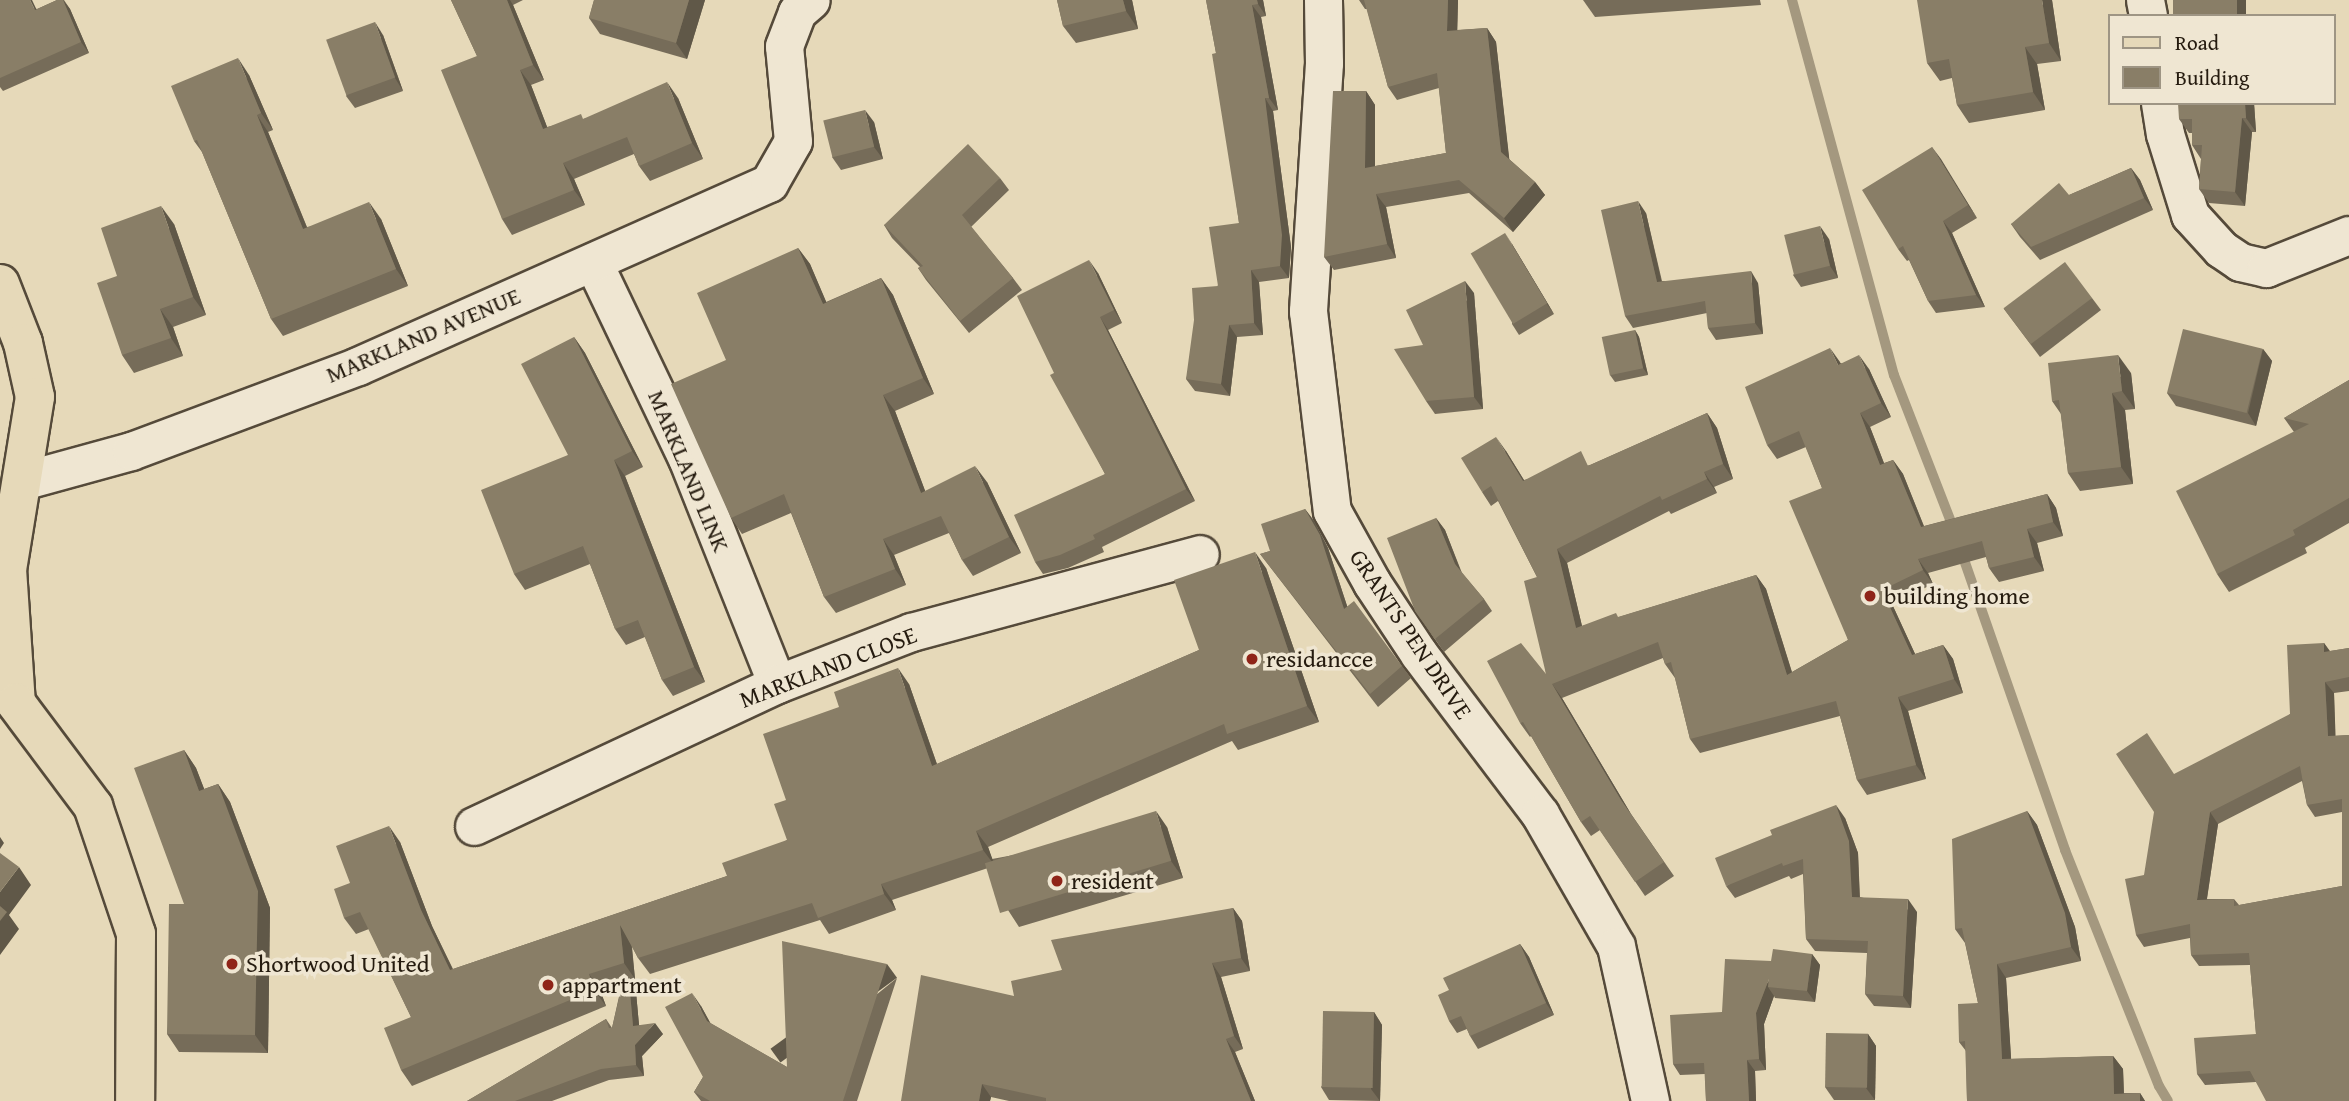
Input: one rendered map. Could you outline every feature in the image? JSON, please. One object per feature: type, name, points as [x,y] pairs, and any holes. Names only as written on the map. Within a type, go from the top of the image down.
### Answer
[{"type":"main road","points":[[0,284],[23,342],[35,397],[7,569],[8,701],[93,806],[136,934],[135,1101]]},
{"type":"street","name":"MARKLAND AVENUE","points":[[22,481],[131,451],[358,366],[769,183],[793,141],[784,46],[797,12],[811,0]]},
{"type":"street","name":"GRANTS PEN DRIVE","points":[[1323,0],[1324,63],[1308,311],[1332,511],[1372,583],[1419,653],[1540,814],[1616,946],[1650,1101]]},
{"type":"street","points":[[2160,105],[2165,134],[2190,215],[2221,249],[2240,262],[2266,268],[2349,234]]},
{"type":"street","name":"MARKLAND LINK","points":[[593,262],[687,458],[777,684]]},
{"type":"street","name":"MARKLAND CLOSE","points":[[474,826],[777,684],[911,632],[1200,554]]},
{"type":"building","points":[[0,0],[30,0],[35,10],[63,0],[81,42],[0,78]]},
{"type":"building","points":[[451,0],[507,0],[533,65],[520,70],[543,129],[581,114],[583,119],[667,82],[692,143],[639,166],[627,137],[563,163],[574,190],[502,219],[441,70],[477,56]]},
{"type":"building","points":[[594,0],[689,0],[676,43],[589,18]]},
{"type":"building","points":[[1057,0],[1123,0],[1126,11],[1063,26]]},
{"type":"building","points":[[1206,0],[1257,0],[1258,4],[1252,5],[1269,98],[1265,98],[1282,235],[1280,266],[1251,270],[1254,323],[1229,325],[1221,384],[1186,379],[1194,320],[1192,288],[1218,286],[1209,227],[1239,223],[1212,54],[1216,53]]},
{"type":"building","points":[[1364,0],[1448,0],[1447,31],[1487,28],[1501,152],[1535,182],[1504,218],[1459,180],[1376,194],[1387,244],[1324,257],[1333,91],[1366,91],[1365,168],[1446,153],[1437,73],[1388,87]]},
{"type":"building","points":[[1917,0],[2042,0],[2049,43],[2025,47],[2033,92],[1957,105],[1949,59],[1927,63]]},
{"type":"building","points":[[2173,0],[2237,0],[2237,14],[2173,14]]},
{"type":"building","points":[[375,22],[395,77],[346,95],[326,40]]},
{"type":"building","points":[[238,58],[261,113],[257,115],[303,229],[369,202],[396,269],[271,319],[197,140],[194,141],[171,86]]},
{"type":"building","points":[[2178,105],[2245,105],[2246,118],[2242,118],[2235,192],[2199,189],[2202,145],[2192,145],[2192,119],[2179,119]]},
{"type":"building","points":[[865,110],[874,147],[832,157],[823,120]]},
{"type":"building","points":[[968,144],[1000,178],[962,215],[1013,278],[960,321],[918,268],[923,266],[884,225]]},
{"type":"building","points":[[1932,147],[1968,205],[1943,221],[1976,295],[1928,301],[1903,246],[1898,249],[1862,190]]},
{"type":"building","points":[[2131,168],[2144,198],[2031,247],[2011,224],[2059,183],[2069,195]]},
{"type":"building","points":[[1638,201],[1657,282],[1751,271],[1755,323],[1708,328],[1705,301],[1625,316],[1601,210]]},
{"type":"building","points":[[161,206],[193,297],[160,309],[171,338],[122,355],[97,283],[117,276],[101,228]]},
{"type":"building","points":[[1820,226],[1830,266],[1794,275],[1784,235]]},
{"type":"building","points":[[1505,233],[1547,303],[1513,324],[1471,254]]},
{"type":"building","points":[[798,248],[823,304],[881,278],[923,378],[883,395],[921,493],[975,466],[1009,537],[962,560],[941,516],[883,539],[895,569],[824,597],[784,494],[731,518],[671,384],[726,360],[697,293]]},
{"type":"building","points":[[1089,260],[1114,310],[1100,317],[1186,489],[1093,535],[1095,539],[1060,555],[1035,562],[1014,515],[1105,474],[1050,375],[1054,373],[1017,296]]},
{"type":"building","points":[[2065,262],[2092,298],[2031,344],[2004,308]]},
{"type":"building","points":[[1465,281],[1474,397],[1426,401],[1394,349],[1423,345],[1406,310]]},
{"type":"building","points":[[2183,329],[2263,349],[2247,413],[2167,393]]},
{"type":"building","points":[[1635,330],[1643,368],[1610,375],[1602,337]]},
{"type":"building","points":[[574,337],[632,451],[614,460],[694,667],[662,680],[638,620],[615,629],[583,546],[514,574],[481,490],[568,455],[521,364]]},
{"type":"building","points":[[1830,348],[1838,365],[1859,355],[1881,403],[1860,413],[1880,465],[1893,460],[1921,527],[2047,494],[2053,522],[2027,529],[2034,557],[1989,568],[1982,541],[1918,559],[1923,570],[1882,590],[1912,655],[1943,645],[1954,679],[1898,697],[1916,765],[1857,780],[1836,701],[1690,739],[1671,662],[1665,664],[1658,642],[1552,684],[1621,800],[1664,862],[1635,882],[1590,816],[1581,822],[1523,722],[1520,723],[1487,661],[1521,643],[1546,674],[1524,581],[1537,577],[1491,486],[1482,492],[1461,458],[1496,437],[1523,481],[1581,451],[1588,466],[1707,413],[1723,464],[1704,472],[1707,479],[1662,500],[1660,496],[1557,549],[1576,628],[1616,613],[1618,617],[1756,575],[1787,675],[1848,640],[1789,501],[1822,488],[1799,431],[1767,445],[1745,387]]},
{"type":"building","points":[[2118,355],[2122,391],[2112,393],[2121,467],[2068,473],[2059,400],[2052,401],[2048,363]]},
{"type":"building","points":[[2349,380],[2349,498],[2293,530],[2295,535],[2217,574],[2176,491],[2309,424],[2284,418]]},
{"type":"building","points":[[1305,509],[1320,535],[1344,609],[1354,601],[1402,666],[1370,694],[1260,554],[1270,551],[1261,524]]},
{"type":"building","points":[[1436,518],[1455,564],[1484,599],[1435,639],[1415,611],[1387,538]]},
{"type":"building","points":[[1255,552],[1307,706],[1227,734],[1224,724],[976,831],[983,850],[881,884],[884,894],[818,918],[812,903],[638,958],[620,925],[624,963],[589,974],[594,990],[401,1070],[384,1028],[411,1017],[360,912],[344,918],[334,889],[350,883],[336,846],[389,826],[421,910],[450,970],[727,876],[722,863],[787,840],[774,804],[786,800],[763,734],[839,707],[834,692],[898,668],[932,766],[1199,650],[1174,580]]},
{"type":"building","points":[[2324,643],[2324,652],[2349,648],[2349,677],[2325,682],[2328,736],[2349,735],[2349,1101],[2266,1101],[2250,1071],[2197,1074],[2194,1038],[2256,1034],[2249,953],[2191,955],[2190,924],[2136,935],[2125,879],[2144,875],[2154,812],[2116,754],[2147,733],[2174,774],[2290,714],[2287,645]],"holes":[[[2300,766],[2307,805],[2342,799],[2342,886],[2234,906],[2234,899],[2197,900],[2210,812]]]},
{"type":"building","points":[[184,750],[199,791],[218,784],[258,891],[255,1035],[167,1034],[169,904],[184,904],[134,768]]},
{"type":"building","points":[[1836,805],[1849,841],[1852,897],[1908,899],[1903,996],[1865,994],[1868,941],[1806,939],[1803,859],[1783,866],[1782,863],[1726,886],[1715,858],[1772,835],[1770,830]]},
{"type":"building","points":[[1156,811],[1171,861],[1000,913],[985,863]]},
{"type":"building","points":[[2027,811],[2065,913],[2071,947],[1997,964],[2002,1059],[2113,1056],[2114,1094],[2140,1093],[2140,1101],[1967,1101],[1965,1041],[1959,1042],[1958,1004],[1978,1003],[1962,928],[1955,929],[1952,839]]},
{"type":"building","points":[[0,853],[19,867],[0,892]]},
{"type":"building","points":[[0,906],[7,912],[0,921]]},
{"type":"building","points":[[1233,908],[1241,958],[1212,963],[1234,1036],[1226,1039],[1251,1101],[1046,1101],[1046,1098],[982,1084],[979,1101],[901,1101],[921,975],[1014,996],[1011,981],[1062,970],[1051,940]]},
{"type":"building","points":[[782,941],[887,964],[843,1101],[710,1101],[694,1092],[703,1077],[665,1007],[692,993],[707,1021],[787,1067]]},
{"type":"building","points":[[1520,944],[1546,1003],[1470,1036],[1461,1016],[1449,1021],[1438,995],[1449,990],[1443,978]]},
{"type":"building","points":[[1773,949],[1812,954],[1807,991],[1768,987],[1769,979],[1756,1013],[1759,1059],[1747,1060],[1749,1101],[1706,1101],[1704,1063],[1673,1064],[1670,1015],[1722,1012],[1725,959],[1771,961]]},
{"type":"building","points":[[623,981],[629,981],[633,1026],[655,1023],[635,1045],[636,1065],[601,1069],[515,1101],[467,1101],[606,1019],[609,1028],[612,1028]]},
{"type":"building","points":[[1323,1011],[1374,1012],[1373,1088],[1322,1087]]},
{"type":"building","points":[[1826,1033],[1868,1034],[1867,1088],[1825,1087]]},
{"type":"waterway","points":[[1792,0],[1894,375],[1955,532]]},
{"type":"waterway","points":[[1961,551],[2065,850],[2159,1086],[2168,1101]]},
{"type":"place","name":"building home","points":[[1870,596]]},
{"type":"place","name":"residancce","points":[[1252,659]]},
{"type":"place","name":"resident","points":[[1057,881]]},
{"type":"place","name":"Shortwood United","points":[[232,964]]},
{"type":"place","name":"appartment","points":[[548,985]]}]
